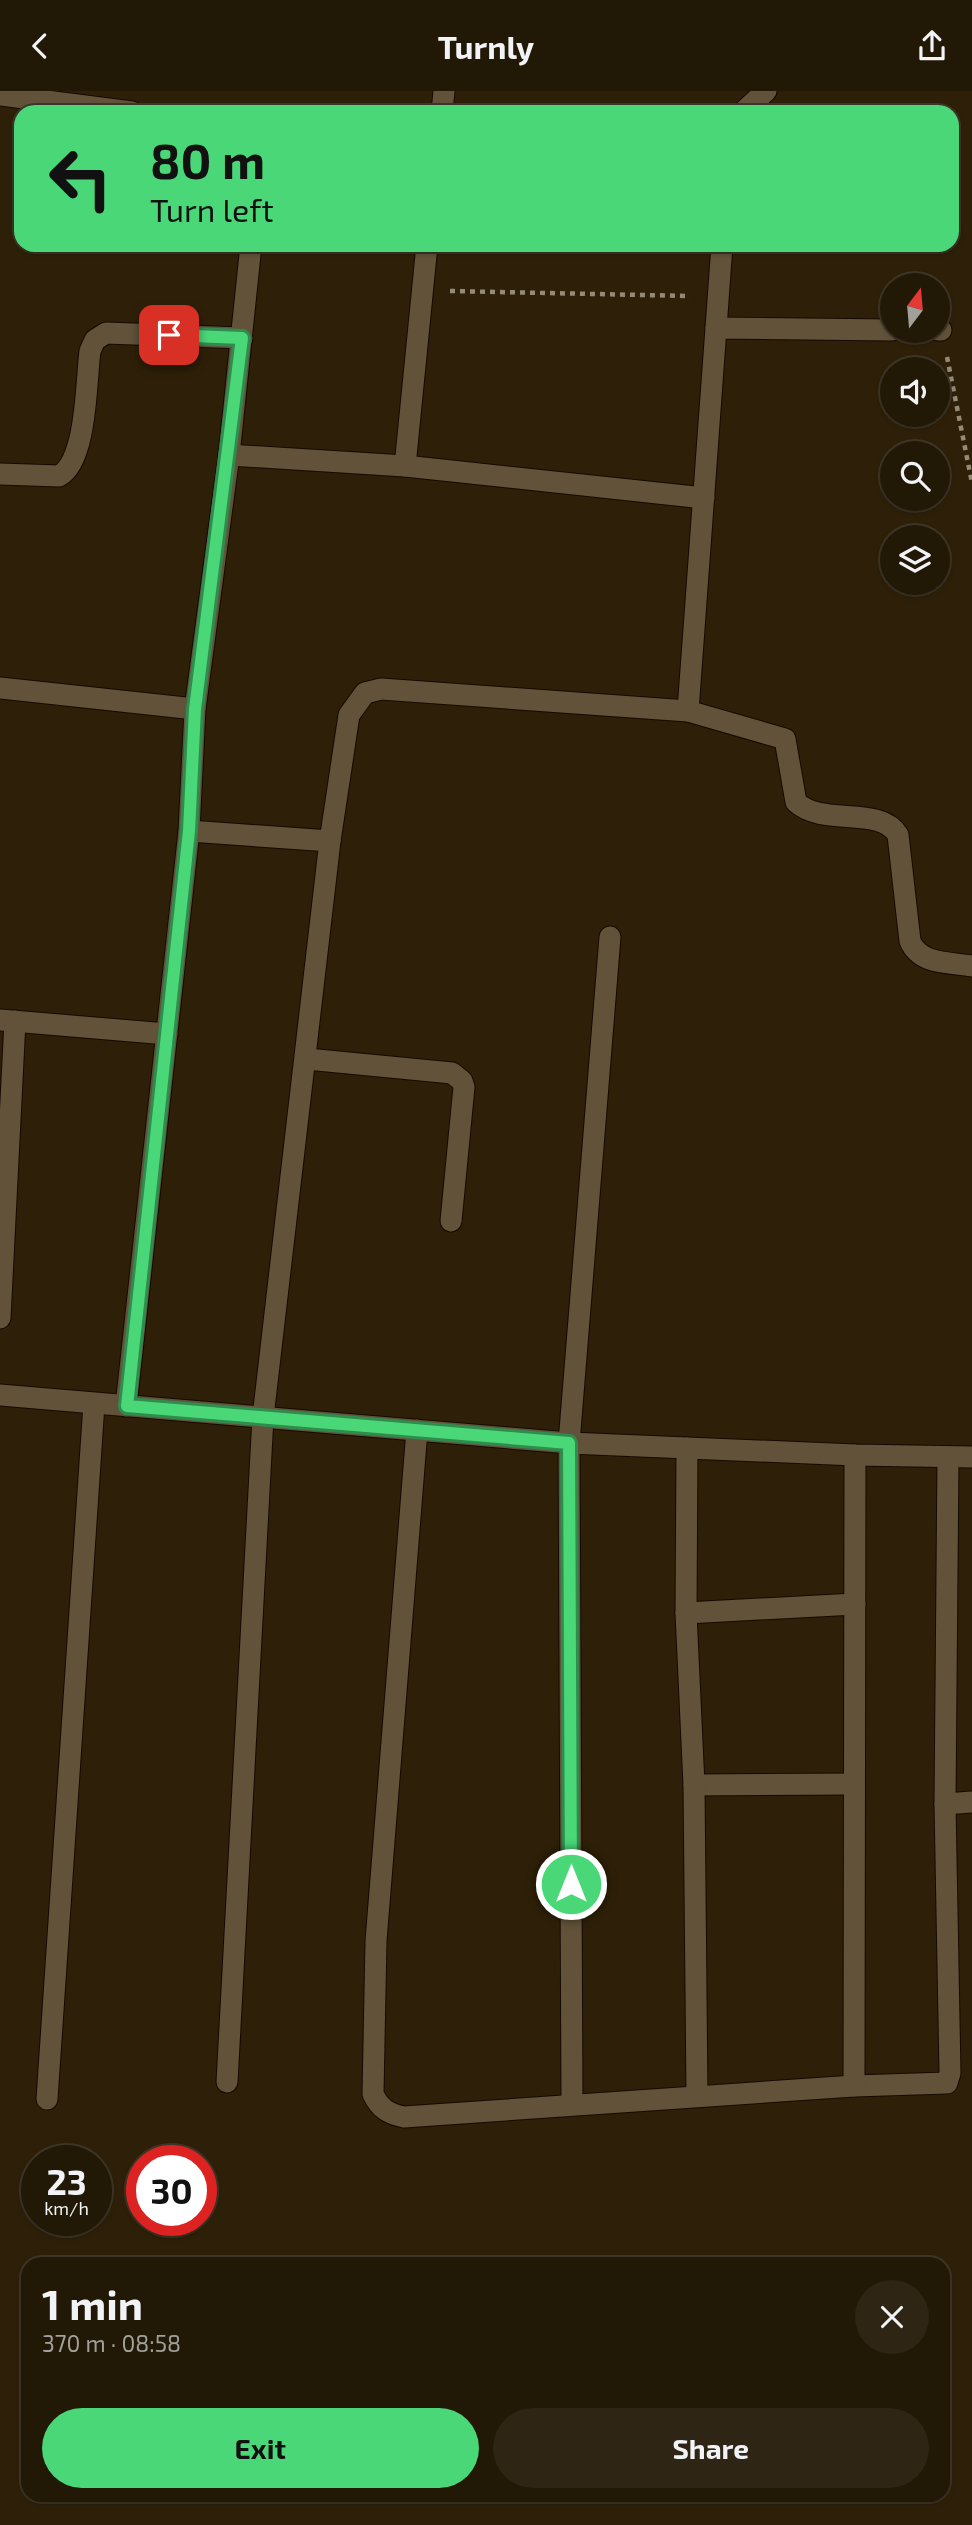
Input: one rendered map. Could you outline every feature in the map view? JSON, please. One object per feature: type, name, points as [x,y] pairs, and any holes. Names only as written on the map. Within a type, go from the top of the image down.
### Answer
[{"type":"street","points":[[751,105],[766,91]]},
{"type":"street","points":[[0,96],[74,105]]},
{"type":"street","points":[[127,1406],[189,831],[195,709],[229,455],[250,252]]},
{"type":"street","points":[[405,466],[426,252]]},
{"type":"street","points":[[688,711],[721,252]]},
{"type":"street","points":[[716,328],[880,330]]},
{"type":"street","points":[[0,474],[59,476],[68,472],[77,455],[90,351],[95,340],[106,333],[242,338]]},
{"type":"street","points":[[229,455],[405,466],[704,498]]},
{"type":"street","points":[[0,688],[195,709]]},
{"type":"street","points":[[227,2082],[263,1417],[307,1059],[330,841],[349,715],[365,693],[381,689],[688,711],[779,735],[785,739],[796,802],[807,810],[879,821],[894,828],[898,835],[910,941],[914,951],[921,957],[972,965]]},
{"type":"street","points":[[189,831],[330,841]]},
{"type":"street","points":[[572,2104],[569,1443],[610,937]]},
{"type":"street","points":[[0,1318],[8,1021],[167,1034]]},
{"type":"street","points":[[307,1059],[452,1073],[462,1081],[464,1087],[451,1221]]},
{"type":"street","points":[[0,1395],[569,1443],[972,1457]]},
{"type":"street","points":[[47,2099],[94,1404]]},
{"type":"street","points":[[417,1430],[376,1941],[373,2094],[378,2104],[391,2115],[404,2117],[854,2086],[944,2085],[949,2078],[945,1804],[948,1457]]},
{"type":"street","points":[[687,1448],[686,1613],[694,1785],[697,2097]]},
{"type":"street","points":[[854,2086],[855,1455]]},
{"type":"street","points":[[686,1613],[855,1604]]},
{"type":"street","points":[[694,1785],[854,1784]]},
{"type":"street","points":[[945,1804],[972,1802]]},
{"type":"path","points":[[421,291],[718,297]]},
{"type":"path","points":[[942,343],[972,483]]},
{"type":"route","points":[[169,335],[242,338],[195,709],[189,831],[127,1406],[569,1443],[571,1884]]}]
